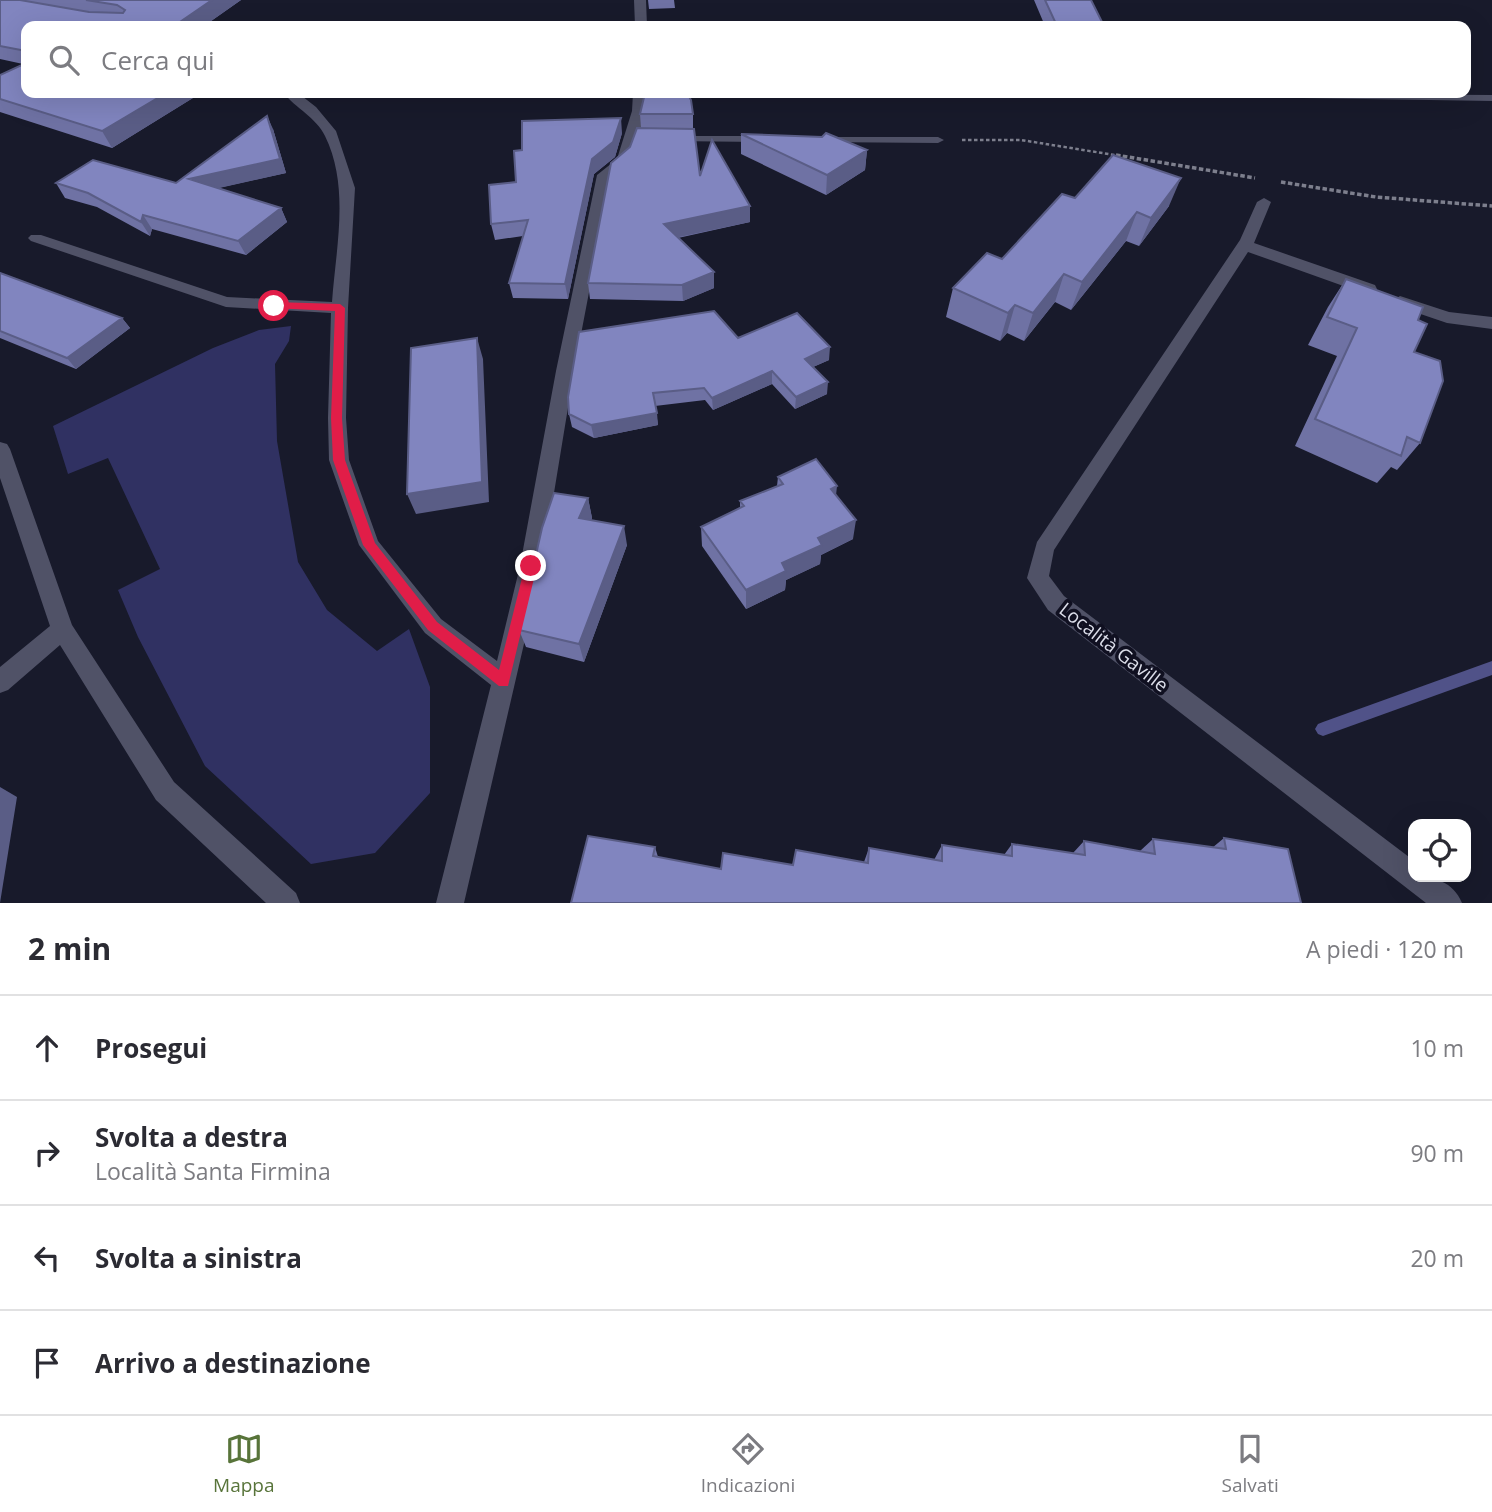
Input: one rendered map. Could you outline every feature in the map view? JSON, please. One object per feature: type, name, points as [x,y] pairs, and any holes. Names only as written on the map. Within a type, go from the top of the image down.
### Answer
[{"type":"street","points":[[640,0],[641,21]]},
{"type":"street","points":[[296,98],[311,110],[331,134],[348,188],[340,308],[337,418],[339,460],[369,545],[433,626],[503,681]]},
{"type":"street","points":[[450,903],[531,566],[565,371],[604,175],[623,161],[637,139],[639,98]]},
{"type":"street","name":"Località Gaville","points":[[1264,202],[1244,245],[1044,548],[1038,578],[1056,603],[1408,871]]},
{"type":"street","points":[[36,238],[226,302],[340,308]]},
{"type":"street","points":[[1244,245],[1447,317],[1492,323]]},
{"type":"street","points":[[0,449],[62,629],[165,791],[286,903]]},
{"type":"street","points":[[0,682],[62,629]]},
{"type":"street","name":"Località Gaville","points":[[1422,882],[1448,903]]},
{"type":"lane","points":[[1471,98],[1492,98]]},
{"type":"lane","points":[[658,139],[770,139]]},
{"type":"lane","points":[[812,140],[938,140]]},
{"type":"path","points":[[938,140],[1021,140],[1267,179]]},
{"type":"path","points":[[1280,182],[1376,197],[1492,206]]},
{"type":"shaded area","points":[[291,326],[289,341],[275,364],[277,441],[298,562],[327,610],[377,651],[409,629],[430,687],[430,793],[375,853],[311,864],[205,766],[138,637],[118,590],[160,569],[108,458],[68,474],[53,426],[213,348],[259,330]]},
{"type":"building","points":[[0,0],[20,0],[89,12],[123,13],[125,10],[117,5],[86,0],[212,0],[181,21],[21,21],[21,50],[0,46]]},
{"type":"building","points":[[1045,0],[1091,0],[1102,21],[1055,21]]},
{"type":"building","points":[[21,65],[21,98],[158,98],[102,131],[0,99],[0,75]]},
{"type":"building","points":[[644,98],[690,98],[693,114],[640,114]]},
{"type":"building","points":[[267,116],[280,159],[189,179],[281,208],[238,241],[143,215],[141,222],[88,193],[56,183],[93,160],[176,183]]},
{"type":"building","points":[[621,118],[613,142],[592,159],[565,284],[509,283],[528,220],[491,224],[489,185],[516,182],[514,151],[522,150],[522,121]]},
{"type":"building","points":[[637,128],[694,129],[700,176],[712,140],[750,206],[664,224],[714,272],[682,285],[588,283],[611,163],[630,147]]},
{"type":"building","points":[[826,133],[867,150],[827,175],[741,134],[822,137]]},
{"type":"building","points":[[1113,155],[1181,178],[1151,218],[1137,212],[1082,282],[1064,274],[1033,313],[1015,305],[1008,313],[953,288],[987,253],[1002,259],[1062,194],[1075,198]]},
{"type":"building","points":[[0,273],[122,318],[67,358],[0,331]]},
{"type":"building","points":[[1346,279],[1423,307],[1418,320],[1427,324],[1414,352],[1440,361],[1443,381],[1420,443],[1407,437],[1401,456],[1315,419],[1357,328],[1327,317]]},
{"type":"building","points":[[714,311],[738,338],[797,313],[830,347],[805,359],[828,382],[796,397],[772,371],[712,398],[704,388],[653,393],[657,413],[591,425],[569,414],[568,397],[579,332]]},
{"type":"building","points":[[477,338],[482,482],[407,494],[411,348]]},
{"type":"building","points":[[816,459],[837,486],[831,489],[856,520],[818,538],[822,545],[782,563],[786,571],[746,590],[701,527],[744,506],[740,501],[783,484],[778,477]]},
{"type":"building","points":[[554,493],[588,498],[579,518],[624,526],[579,644],[519,630],[542,528]]},
{"type":"building","points":[[588,836],[655,847],[653,856],[721,869],[723,853],[793,865],[796,850],[868,863],[869,848],[942,861],[942,845],[1012,856],[1012,844],[1085,855],[1084,841],[1155,854],[1153,839],[1226,849],[1224,838],[1288,849],[1301,903],[571,903]]},
{"type":"waterway","points":[[1323,729],[1492,668]]},
{"type":"route","points":[[274,306],[340,308],[337,418],[339,460],[369,545],[433,626],[503,681],[531,566]]}]
